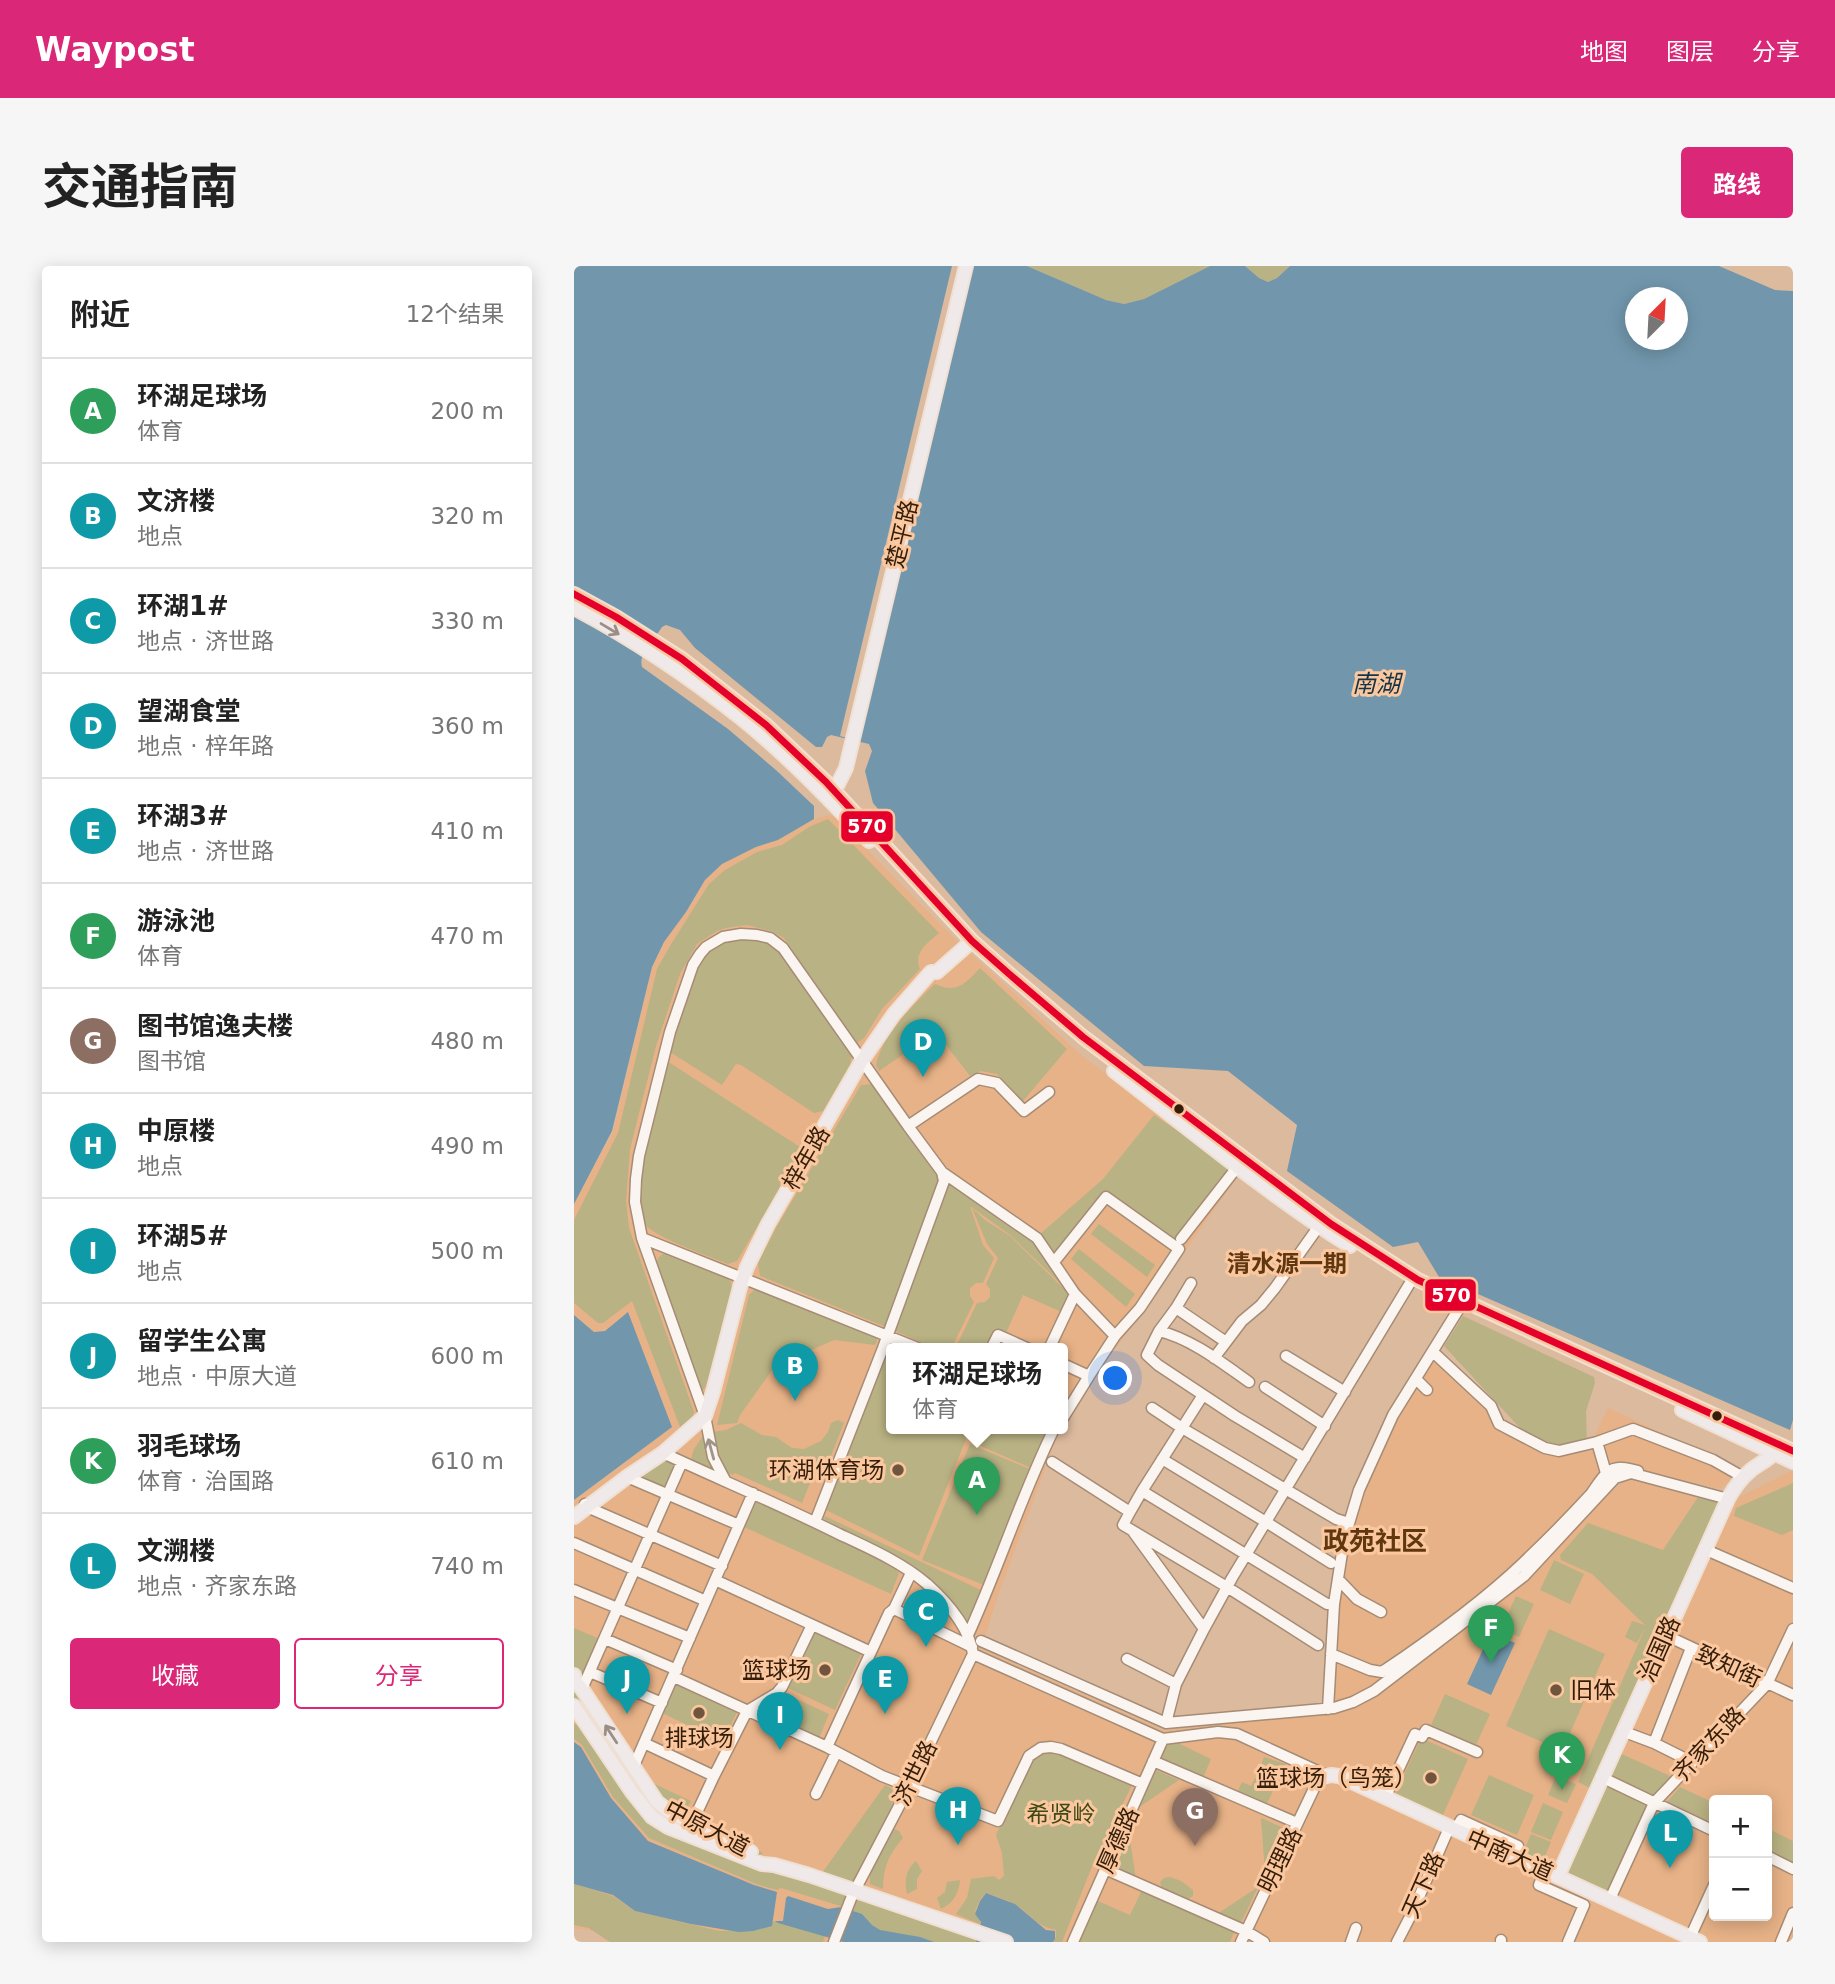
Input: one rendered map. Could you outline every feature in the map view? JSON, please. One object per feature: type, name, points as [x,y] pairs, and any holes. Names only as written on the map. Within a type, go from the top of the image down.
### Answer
[{"type":"main road","name":"楚平路","points":[[826,789],[842,777],[958,266]]},
{"type":"main road","name":"楚平路","points":[[849,739],[966,266]]},
{"type":"main road","points":[[574,594],[649,645],[683,676],[741,719],[826,789],[1008,983],[1078,1044],[1319,1226],[1410,1283],[1460,1307],[1784,1447]]},
{"type":"main road","points":[[574,608],[649,645]]},
{"type":"main road","points":[[970,942],[1083,1037],[1331,1224],[1418,1280],[1784,1447],[1793,1462]]},
{"type":"main road","name":"梓年路","points":[[705,1416],[744,1277],[768,1224],[861,1062],[888,1021],[931,972],[943,968],[970,942]]},
{"type":"main road","points":[[574,1517],[586,1505],[663,1452],[705,1416]]},
{"type":"main road","name":"治国路","points":[[1551,1873],[1601,1777],[1729,1497],[1752,1468],[1784,1447]]},
{"type":"main road","name":"中原大道","points":[[576,1682],[657,1802],[774,1865]]},
{"type":"main road","name":"中原大道","points":[[574,1706],[639,1801],[668,1827],[762,1864],[774,1865],[1006,1942]]},
{"type":"main road","name":"中南大道","points":[[1322,1777],[1339,1776],[1386,1796],[1452,1829],[1610,1899],[1693,1941]]},
{"type":"street","points":[[725,1480],[713,1457],[705,1416],[642,1238],[635,1202],[639,1156],[670,1032],[693,965],[706,947],[723,937],[741,934],[764,936],[783,948],[861,1062],[942,1172],[1037,1238],[1075,1294],[1115,1336]]},
{"type":"street","points":[[908,1126],[978,1079],[997,1083],[1024,1111],[1049,1092]]},
{"type":"street","points":[[1181,1239],[1238,1166]]},
{"type":"street","points":[[815,1522],[944,1181],[942,1172]]},
{"type":"street","points":[[1054,1262],[1106,1197],[1179,1249],[1140,1308],[1115,1336],[1068,1406]]},
{"type":"street","points":[[1214,1358],[1242,1321],[1261,1305],[1319,1226]]},
{"type":"street","points":[[642,1238],[906,1343]]},
{"type":"street","points":[[1191,1283],[1159,1331],[1147,1355],[1203,1395],[1305,1458]]},
{"type":"street","points":[[1166,1723],[1176,1684],[1203,1629],[1410,1283]]},
{"type":"street","points":[[1052,1343],[1075,1294]]},
{"type":"street","points":[[1328,1709],[1334,1604],[1344,1540],[1359,1490],[1393,1415],[1460,1307]]},
{"type":"street","points":[[1176,1308],[1226,1342]]},
{"type":"street","points":[[1159,1331],[1168,1333],[1214,1358],[1249,1382]]},
{"type":"street","points":[[994,1343],[998,1335],[1016,1343]]},
{"type":"street","points":[[1433,1352],[1491,1406],[1499,1424],[1545,1448],[1559,1451],[1597,1442],[1633,1429],[1713,1460],[1743,1478]]},
{"type":"street","points":[[1286,1356],[1345,1392]]},
{"type":"street","points":[[1068,1366],[1089,1376]]},
{"type":"street","points":[[1416,1379],[1427,1390]]},
{"type":"street","points":[[1265,1387],[1325,1426]]},
{"type":"street","points":[[1203,1395],[1123,1525],[1318,1645]]},
{"type":"street","points":[[1152,1408],[1335,1519],[1349,1523]]},
{"type":"street","points":[[968,1635],[1033,1471],[1052,1434]]},
{"type":"street","points":[[1597,1442],[1606,1474]]},
{"type":"street","points":[[663,1452],[815,1522],[876,1552],[911,1573],[946,1604],[976,1648],[1166,1723],[1328,1709],[1353,1702],[1374,1691],[1524,1576],[1615,1478],[1631,1473],[1729,1497]]},
{"type":"street","points":[[1162,1459],[1331,1563]]},
{"type":"street","points":[[576,1682],[590,1672],[682,1462]]},
{"type":"street","points":[[1052,1462],[1130,1512]]},
{"type":"street","points":[[1331,1654],[1370,1670],[1382,1672],[1496,1588],[1524,1563],[1612,1469],[1625,1467],[1729,1497]]},
{"type":"street","points":[[626,1477],[740,1525]]},
{"type":"street","points":[[1142,1491],[1326,1604],[1334,1604]]},
{"type":"street","points":[[633,1768],[753,1493]]},
{"type":"street","points":[[586,1505],[722,1566]]},
{"type":"street","points":[[1132,1530],[1203,1629]]},
{"type":"street","points":[[574,1543],[706,1601]]},
{"type":"street","points":[[1704,1549],[1793,1588]]},
{"type":"street","points":[[816,1794],[871,1652],[911,1573]]},
{"type":"street","points":[[1338,1579],[1357,1599],[1381,1612]]},
{"type":"street","points":[[715,1580],[871,1652]]},
{"type":"street","points":[[574,1590],[690,1638]]},
{"type":"street","points":[[894,1609],[1163,1738],[1218,1732],[1237,1734],[1322,1777]]},
{"type":"street","points":[[692,1823],[747,1711],[777,1693],[782,1687],[812,1625]]},
{"type":"street","name":"齐家东路","points":[[1610,1899],[1654,1803],[1767,1684],[1793,1629]]},
{"type":"street","name":"致知街","points":[[1665,1635],[1793,1695]]},
{"type":"street","points":[[605,1639],[747,1711],[909,1787],[998,1821],[1027,1758],[1037,1750],[1051,1747],[1061,1749],[1143,1784]]},
{"type":"street","name":"济世路","points":[[834,1942],[854,1893],[976,1648]]},
{"type":"street","points":[[1654,1743],[1691,1648]]},
{"type":"street","points":[[1127,1658],[1176,1684]]},
{"type":"street","points":[[590,1672],[662,1703]]},
{"type":"street","points":[[1386,1796],[1415,1734],[1422,1737],[1426,1730],[1477,1752]]},
{"type":"street","points":[[1622,1731],[1692,1762]]},
{"type":"street","name":"厚德路","points":[[1073,1942],[1163,1738]]},
{"type":"street","points":[[644,1743],[713,1776]]},
{"type":"street","points":[[1153,1761],[1297,1823]]},
{"type":"street","name":"明理路","points":[[1241,1942],[1297,1823],[1322,1777]]},
{"type":"street","points":[[1601,1777],[1709,1829]]},
{"type":"street","points":[[1452,1829],[1461,1820],[1518,1846]]},
{"type":"street","name":"天下路","points":[[1397,1942],[1452,1829]]},
{"type":"street","points":[[1771,1858],[1793,1869]]},
{"type":"street","points":[[1105,1869],[1246,1931],[1264,1942]]},
{"type":"street","points":[[1551,1873],[1539,1885],[1584,1905],[1569,1942]]},
{"type":"street","points":[[1693,1941],[1709,1898]]},
{"type":"street","points":[[1781,1942],[1793,1913]]},
{"type":"street","points":[[1351,1942],[1356,1928]]},
{"type":"shaded area","points":[[829,815],[835,817],[958,942],[1080,1054],[1238,1176],[1131,1328],[1068,1409],[1068,1343],[886,1343],[886,1434],[1058,1434],[998,1595],[981,1649],[1163,1730],[1334,1708],[1374,1691],[1524,1576],[1631,1473],[1728,1499],[1741,1496],[1791,1471],[1793,1942],[609,1942],[593,1931],[574,1928],[574,1500],[672,1427],[628,1313],[605,1331],[594,1332],[574,1315],[574,1202],[613,1132],[652,967],[664,942],[705,880],[722,864],[756,847],[778,840],[814,819]]},
{"type":"shaded area","points":[[1433,1352],[1520,1432],[1552,1447],[1589,1447],[1608,1408],[1740,1469],[1721,1489],[1632,1469],[1612,1474],[1520,1573],[1371,1686],[1334,1704],[1328,1701],[1334,1689],[1330,1671],[1344,1540],[1372,1457]]},
{"type":"green space","points":[[1027,266],[1210,266],[1144,299],[1124,304],[1106,300]]},
{"type":"green space","points":[[1245,266],[1290,266],[1268,282]]},
{"type":"green space","points":[[828,819],[939,933],[920,953],[920,969],[882,1009],[864,1038],[857,1043],[784,938],[771,931],[747,925],[717,931],[697,944],[680,974],[656,1046],[630,1149],[626,1201],[629,1228],[694,1412],[692,1419],[680,1427],[632,1301],[603,1323],[598,1323],[574,1303],[574,1220],[618,1133],[657,969],[709,884],[725,870],[757,852],[782,845],[809,827]]},
{"type":"green space","points":[[733,937],[763,938],[780,949],[852,1055],[850,1065],[823,1111],[814,1113],[741,1065],[736,1064],[722,1085],[670,1052],[698,962],[710,947]]},
{"type":"green space","points":[[980,968],[1067,1049],[1023,1101],[997,1074],[981,1071],[970,1076],[936,1032],[879,1071],[876,1065],[885,1042],[918,1001],[935,984],[955,988],[970,979]]},
{"type":"green space","points":[[667,1061],[803,1149],[737,1261],[728,1264],[668,1240],[642,1221],[640,1176],[644,1149]]},
{"type":"green space","points":[[873,1084],[936,1172],[940,1182],[886,1327],[760,1276],[758,1263],[861,1085]]},
{"type":"green space","points":[[1154,1115],[1234,1169],[1179,1244],[1105,1192],[1053,1256],[1039,1235],[1103,1179]]},
{"type":"green space","points":[[948,1181],[1035,1240],[1072,1292],[1010,1235],[970,1206],[983,1245],[994,1258],[983,1283],[976,1283],[970,1288],[970,1296],[974,1302],[954,1343],[923,1343],[893,1330]]},
{"type":"green space","points":[[972,1208],[1010,1236],[1071,1293],[1062,1312],[1023,1295],[1006,1333],[996,1329],[990,1343],[958,1343],[977,1303],[985,1302],[990,1297],[990,1289],[986,1284],[998,1258],[987,1244]]},
{"type":"green space","points":[[1099,1224],[1155,1265],[1147,1277],[1091,1234]]},
{"type":"green space","points":[[1079,1249],[1135,1294],[1126,1307],[1071,1259]]},
{"type":"green space","points":[[665,1253],[731,1282],[732,1288],[703,1390],[699,1387],[655,1265]]},
{"type":"green space","points":[[754,1290],[876,1336],[877,1341],[875,1345],[834,1340],[775,1366],[737,1423],[717,1425],[749,1295]]},
{"type":"green space","points":[[1463,1316],[1594,1377],[1595,1383],[1586,1411],[1587,1444],[1558,1446],[1520,1428],[1444,1346]]},
{"type":"green space","name":"环湖体育场","points":[[886,1356],[886,1434],[968,1434],[919,1556],[826,1510]]},
{"type":"green space","points":[[838,1420],[844,1423],[821,1481],[812,1478],[802,1503],[735,1473],[733,1475],[719,1469],[712,1432],[726,1430],[741,1423],[762,1435],[776,1437],[792,1448],[804,1449],[821,1441],[831,1423]]},
{"type":"green space","points":[[705,1433],[717,1473],[691,1459]]},
{"type":"green space","points":[[971,1434],[1048,1434],[1031,1468],[969,1441]]},
{"type":"green space","points":[[970,1444],[1032,1470],[984,1585],[922,1560]]},
{"type":"green space","points":[[665,1456],[681,1463],[667,1493],[633,1478]]},
{"type":"green space","points":[[1793,1483],[1793,1530],[1782,1535],[1734,1516],[1736,1508]]},
{"type":"green space","points":[[1698,1497],[1723,1502],[1597,1779],[1649,1804],[1610,1892],[1558,1868],[1592,1789],[1578,1782],[1646,1626],[1637,1643],[1625,1637],[1632,1621],[1645,1625],[1592,1574],[1561,1560],[1560,1555],[1588,1523],[1663,1550]]},
{"type":"green space","points":[[756,1501],[892,1565],[899,1573],[891,1594],[744,1527]]},
{"type":"green space","points":[[825,1516],[989,1594],[973,1633],[952,1602],[921,1574],[824,1519]]},
{"type":"green space","points":[[1554,1560],[1584,1574],[1570,1604],[1540,1590]]},
{"type":"green space","points":[[1516,1596],[1534,1604],[1519,1637],[1501,1629]]},
{"type":"green space","points":[[574,1628],[600,1639],[581,1684],[574,1671]]},
{"type":"green space","name":"旧体","points":[[1549,1629],[1605,1654],[1562,1751],[1506,1726]]},
{"type":"green space","name":"篮球场","points":[[813,1631],[862,1652],[835,1710],[788,1688]]},
{"type":"green space","name":"排球场","points":[[675,1684],[737,1712],[723,1742],[662,1713]]},
{"type":"green space","points":[[574,1688],[644,1779],[691,1801],[684,1814],[763,1853],[754,1860],[659,1820],[574,1699]]},
{"type":"green space","name":"篮球场","points":[[782,1692],[829,1714],[819,1738],[755,1710]]},
{"type":"green space","points":[[1445,1694],[1490,1714],[1476,1745],[1431,1725]]},
{"type":"green space","points":[[574,1724],[586,1726],[650,1818],[848,1894],[844,1907],[781,1888],[777,1890],[756,1884],[649,1838],[613,1797],[582,1745],[574,1739]]},
{"type":"green space","name":"篮球场（鸟笼）","points":[[1421,1738],[1468,1759],[1442,1817],[1394,1797]]},
{"type":"green space","points":[[1178,1743],[1211,1759],[1203,1778],[1159,1760],[1166,1745]]},
{"type":"green space","points":[[1615,1751],[1679,1780],[1660,1801],[1603,1777]]},
{"type":"green space","name":"希贤岭","points":[[1049,1752],[1063,1754],[1132,1785],[1093,1864],[1062,1942],[1053,1942],[1056,1930],[1037,1922],[1013,1903],[986,1893],[977,1905],[975,1914],[980,1918],[980,1924],[956,1914],[967,1898],[971,1879],[994,1876],[999,1880],[1004,1876],[1002,1853],[996,1835],[1030,1762],[1035,1756]]},
{"type":"green space","points":[[1264,1757],[1286,1764],[1279,1779],[1259,1770]]},
{"type":"green space","points":[[1153,1769],[1179,1780],[1135,1810]]},
{"type":"green space","points":[[1489,1775],[1534,1795],[1517,1835],[1471,1815]]},
{"type":"green space","points":[[1556,1776],[1576,1784],[1567,1803],[1548,1795]]},
{"type":"green space","points":[[1255,1778],[1275,1786],[1266,1806],[1237,1793],[1242,1782],[1251,1786]]},
{"type":"green space","points":[[885,1785],[899,1792],[854,1882],[822,1873]]},
{"type":"green space","points":[[1680,1787],[1709,1801],[1709,1824],[1666,1803]]},
{"type":"green space","points":[[1543,1803],[1563,1812],[1551,1840],[1531,1832]]},
{"type":"green space","points":[[1261,1818],[1286,1829],[1265,1873]]},
{"type":"green space","points":[[1128,1825],[1136,1880],[1109,1868]]},
{"type":"green space","points":[[892,1828],[899,1831],[903,1838],[888,1861],[883,1889],[870,1884],[870,1875]]},
{"type":"green space","points":[[1772,1830],[1793,1841],[1793,1865],[1772,1854]]},
{"type":"green space","points":[[1531,1834],[1551,1842],[1542,1863],[1522,1855]]},
{"type":"green space","points":[[916,1861],[922,1871],[917,1879],[917,1889],[907,1894],[907,1876]]},
{"type":"green space","points":[[1170,1877],[1193,1890],[1193,1896],[1186,1900],[1162,1889],[1160,1882]]},
{"type":"green space","points":[[960,1880],[955,1898],[941,1909],[937,1898],[945,1892],[947,1882]]},
{"type":"green space","points":[[574,1884],[613,1896],[635,1911],[719,1931],[747,1930],[775,1921],[825,1936],[823,1942],[610,1942],[589,1928],[574,1925]]},
{"type":"green space","points":[[1258,1887],[1239,1927],[1214,1916]]},
{"type":"green space","points":[[1142,1890],[1235,1930],[1230,1942],[1074,1942],[1093,1899],[1130,1915]]},
{"type":"green space","points":[[858,1896],[991,1942],[842,1942]]},
{"type":"water","name":"南湖","points":[[574,266],[1027,266],[1106,300],[1124,304],[1144,299],[1210,266],[1245,266],[1268,282],[1290,266],[1719,266],[1775,290],[1793,291],[1793,1420],[1790,1430],[1439,1277],[1418,1242],[1393,1247],[1287,1171],[1297,1125],[1228,1071],[1144,1066],[981,932],[873,803],[865,771],[872,751],[869,744],[831,735],[822,747],[816,747],[695,648],[680,630],[666,625],[642,657],[642,667],[728,729],[777,771],[814,806],[814,819],[778,840],[756,847],[722,864],[705,880],[664,942],[652,967],[612,1131],[574,1204]]},
{"type":"water","points":[[628,1312],[672,1427],[574,1500],[574,1315],[594,1332],[605,1331]]},
{"type":"water","points":[[1491,1632],[1515,1643],[1491,1695],[1467,1684]]},
{"type":"water","points":[[574,1742],[581,1747],[611,1798],[648,1841],[777,1892],[772,1926],[739,1932],[691,1924],[635,1911],[613,1895],[574,1884]]},
{"type":"water","points":[[986,1893],[1015,1904],[1046,1930],[1055,1931],[1053,1942],[976,1942],[981,1922],[975,1914]]},
{"type":"water","points":[[788,1896],[828,1909],[841,1907],[862,1914],[880,1930],[934,1942],[844,1942],[778,1923],[775,1921],[783,1921]]},
{"type":"pier","points":[[952,266],[962,266],[858,741],[840,736]]},
{"type":"transit line","name":"570","points":[[574,594],[682,659],[766,725],[826,782],[972,941],[1008,973],[1083,1037],[1331,1224],[1418,1280],[1793,1451]]},
{"type":"place","name":"望湖食堂","points":[[923,1077]]},
{"type":"place","name":"文济楼","points":[[795,1401]]},
{"type":"place","name":"环湖体育场","points":[[898,1470]]},
{"type":"place","name":"环湖足球场","points":[[977,1515]]},
{"type":"place","name":"环湖1#","points":[[926,1647]]},
{"type":"place","name":"游泳池","points":[[1491,1663]]},
{"type":"place","name":"篮球场","points":[[825,1670]]},
{"type":"place","name":"旧体","points":[[1556,1690]]},
{"type":"place","name":"排球场","points":[[699,1713]]},
{"type":"place","name":"留学生公寓","points":[[627,1714]]},
{"type":"place","name":"环湖3#","points":[[885,1714]]},
{"type":"place","name":"环湖5#","points":[[780,1750]]},
{"type":"place","name":"篮球场（鸟笼）","points":[[1431,1778]]},
{"type":"place","name":"羽毛球场","points":[[1562,1790]]},
{"type":"place","name":"中原楼","points":[[958,1845]]},
{"type":"place","name":"图书馆逸夫楼","points":[[1195,1846]]},
{"type":"place","name":"文溯楼","points":[[1670,1868]]},
{"type":"district","name":"清水源一期","points":[[1287,1264]]},
{"type":"district","name":"政苑社区","points":[[1375,1541]]}]
